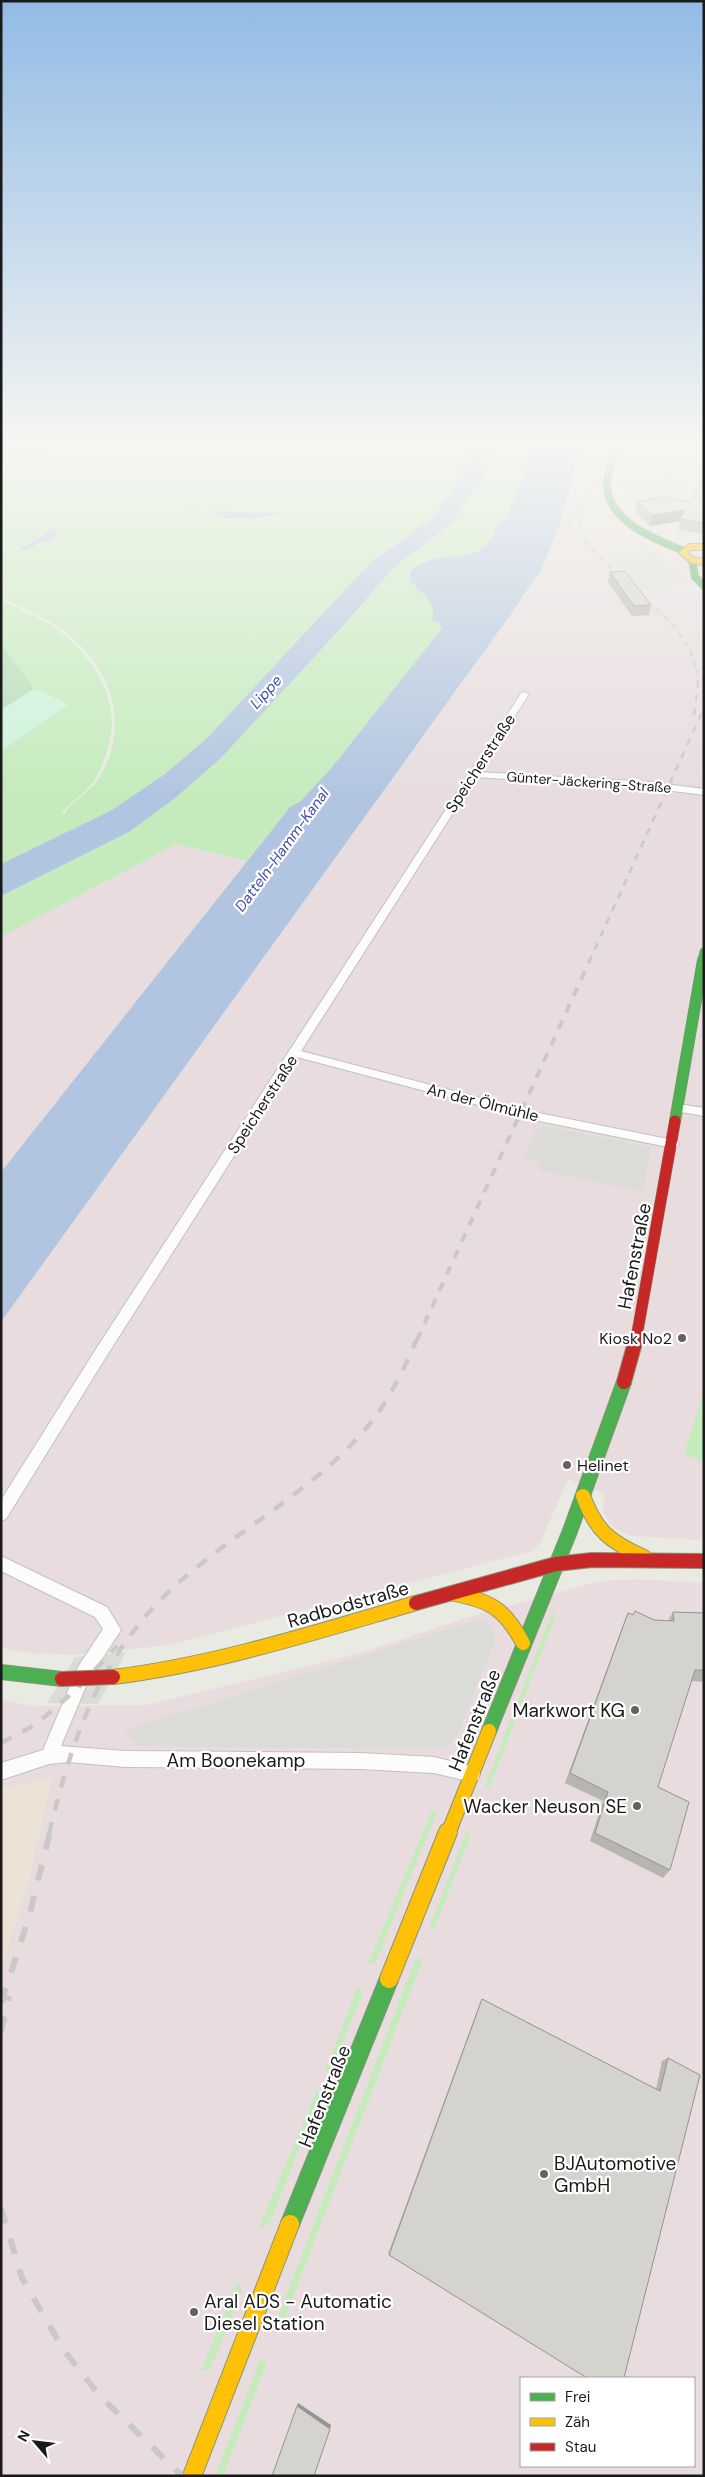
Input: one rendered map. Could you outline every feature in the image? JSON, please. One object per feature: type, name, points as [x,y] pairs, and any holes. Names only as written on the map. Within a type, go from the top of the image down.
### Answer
[{"type":"street","points":[[694,564],[695,577],[704,586]]},
{"type":"street","name":"Speicherstraße","points":[[1,1514],[101,1353],[525,694]]},
{"type":"street","name":"Günter-Jäckering-Straße","points":[[473,774],[650,785],[704,792]]},
{"type":"street","name":"Hafenstraße","points":[[192,2476],[271,2272],[583,1496],[620,1396],[636,1340],[673,1144],[704,952]]},
{"type":"street","name":"An der Ölmühle","points":[[295,1053],[534,1116],[673,1144]]},
{"type":"street","points":[[679,1108],[704,1112]]},
{"type":"street","points":[[583,1496],[590,1516],[605,1539],[651,1560]]},
{"type":"street","name":"Radbodstraße","points":[[1,1672],[62,1679],[156,1673],[243,1652],[556,1564],[592,1560],[704,1561]]},
{"type":"street","points":[[1,1563],[101,1612],[113,1630],[101,1642],[81,1681],[49,1756]]},
{"type":"street","points":[[450,1593],[480,1598],[498,1606],[510,1617],[523,1643]]},
{"type":"street","name":"Am Boonekamp","points":[[1,1772],[49,1756],[69,1754],[125,1759],[361,1761],[434,1765],[472,1774]]},
{"type":"shaded area","points":[[540,564],[704,564],[704,1540],[631,1536],[616,1529],[609,1522],[603,1511],[604,1493],[568,1479],[540,1543],[532,1551],[169,1645],[76,1655],[29,1653],[1,1648],[1,1322],[526,594]]},
{"type":"shaded area","points":[[617,564],[666,564],[687,582],[643,589]]},
{"type":"shaded area","points":[[176,844],[247,861],[1,1172],[1,937]]},
{"type":"shaded area","points":[[543,1126],[651,1147],[643,1192],[539,1170],[541,1163],[524,1158],[535,1131]]},
{"type":"shaded area","points":[[634,1579],[704,1583],[704,2476],[1,2476],[1,1968],[28,1883],[52,1779],[1,1788],[1,1700],[32,1706],[147,1705],[360,1653],[479,1614],[597,1582]]},
{"type":"shaded area","points":[[478,1620],[485,1620],[494,1628],[494,1643],[457,1736],[447,1747],[439,1749],[397,1749],[136,1746],[125,1730]]},
{"type":"shaded area","points":[[126,1652],[98,1704],[47,1703],[75,1657]]},
{"type":"shaded area","points":[[52,1779],[28,1883],[1,1968],[1,1788]]},
{"type":"green space","points":[[1,564],[370,564],[207,738],[165,774],[112,810],[1,864],[1,710],[34,689],[1,643],[1,600],[46,622],[67,637],[91,664],[101,679],[107,695],[111,712],[112,730],[105,758],[93,782],[84,793],[62,812],[64,816],[72,804],[97,782],[112,747],[115,726],[108,687],[99,669],[87,653],[73,638],[56,625],[1,597]]},
{"type":"green space","points":[[399,564],[421,564],[411,581],[431,602],[442,628],[333,766],[301,801],[290,807],[247,861],[176,844],[1,937],[1,896],[129,832],[174,799],[220,759],[343,626]]},
{"type":"green space","points":[[1,643],[34,689],[1,710]]},
{"type":"green space","points":[[34,689],[69,704],[1,751],[1,710]]},
{"type":"green space","points":[[704,1392],[704,1462],[684,1454]]},
{"type":"green space","points":[[552,1613],[556,1615],[489,1789],[485,1786]]},
{"type":"green space","points":[[432,1810],[437,1812],[375,1964],[368,1964]]},
{"type":"green space","points":[[466,1833],[471,1834],[433,1932],[430,1926]]},
{"type":"green space","points":[[416,1958],[423,1959],[281,2328],[276,2322]]},
{"type":"green space","points":[[358,1986],[363,1992],[331,2072],[325,2071]]},
{"type":"green space","points":[[317,2090],[320,2097],[270,2222],[258,2230]]},
{"type":"green space","points":[[238,2282],[242,2291],[210,2370],[201,2370]]},
{"type":"green space","points":[[260,2360],[267,2362],[223,2476],[215,2476]]},
{"type":"water","name":"Lippe","points":[[370,564],[399,564],[220,759],[174,799],[129,832],[1,896],[1,864],[112,810],[165,774],[207,738]]},
{"type":"water","name":"Datteln-Hamm-Kanal","points":[[544,564],[511,614],[1,1322],[1,1172],[290,807],[301,801],[333,766],[442,628],[439,622],[432,621],[433,609],[431,604],[411,581],[410,572],[419,565]]},
{"type":"building","points":[[625,571],[651,605],[634,606],[610,572]]},
{"type":"building","points":[[635,1611],[654,1620],[674,1621],[673,1612],[704,1613],[704,1670],[695,1670],[658,1787],[689,1802],[670,1870],[595,1833],[608,1792],[570,1773],[628,1613],[633,1615]]},
{"type":"building","name":"BJAutomotive GmbH","points":[[482,1999],[660,2091],[668,2058],[700,2075],[624,2377],[585,2377],[389,2255]]},
{"type":"building","points":[[297,2406],[330,2429],[314,2476],[272,2476]]},
{"type":"railway","points":[[607,564],[674,626],[689,648],[697,671]]},
{"type":"railway","points":[[694,715],[698,685],[697,670]]},
{"type":"railway","points":[[589,962],[704,708]]},
{"type":"railway","points":[[417,1340],[590,960]]},
{"type":"railway","points":[[49,1834],[64,1776],[84,1720],[109,1667],[125,1642],[144,1618],[195,1568],[282,1504],[337,1459],[362,1433],[379,1411],[400,1376],[417,1339]]},
{"type":"railway","points":[[1,1743],[35,1725],[77,1689],[117,1646]]},
{"type":"railway","points":[[1,2003],[29,1917],[50,1832]]},
{"type":"railway","points":[[1,2032],[9,1996]]},
{"type":"railway","points":[[1,2208],[22,2278],[63,2349],[99,2395],[182,2476]]},
{"type":"traffic: fast","points":[[693,564],[695,577],[704,586]]},
{"type":"traffic: fast","points":[[675,1121],[704,952]]},
{"type":"traffic: fast","points":[[489,1731],[570,1531],[624,1382]]},
{"type":"traffic: fast","points":[[1,1672],[62,1679]]},
{"type":"traffic: fast","points":[[290,2224],[389,1979]]},
{"type":"traffic: slow","points":[[583,1496],[593,1519],[605,1535],[612,1541],[644,1557]]},
{"type":"traffic: slow","points":[[455,1594],[479,1599],[496,1608],[510,1621],[523,1643]]},
{"type":"traffic: slow","points":[[113,1677],[152,1672],[228,1657],[416,1603]]},
{"type":"traffic: slow","points":[[389,1979],[489,1731]]},
{"type":"traffic: slow","points":[[192,2476],[290,2224]]},
{"type":"traffic: jam","points":[[624,1382],[636,1341],[675,1121]]},
{"type":"traffic: jam","points":[[416,1603],[556,1564],[592,1560],[704,1561]]},
{"type":"traffic: jam","points":[[62,1679],[113,1677]]},
{"type":"place","name":"Kiosk No2","points":[[682,1338]]},
{"type":"place","name":"Helinet","points":[[567,1465]]},
{"type":"place","name":"Markwort KG","points":[[635,1710]]},
{"type":"place","name":"Wacker Neuson SE","points":[[637,1806]]},
{"type":"place","name":"BJAutomotive GmbH","points":[[544,2174]]},
{"type":"place","name":"Aral ADS - Automatic Diesel Station","points":[[194,2312]]}]
